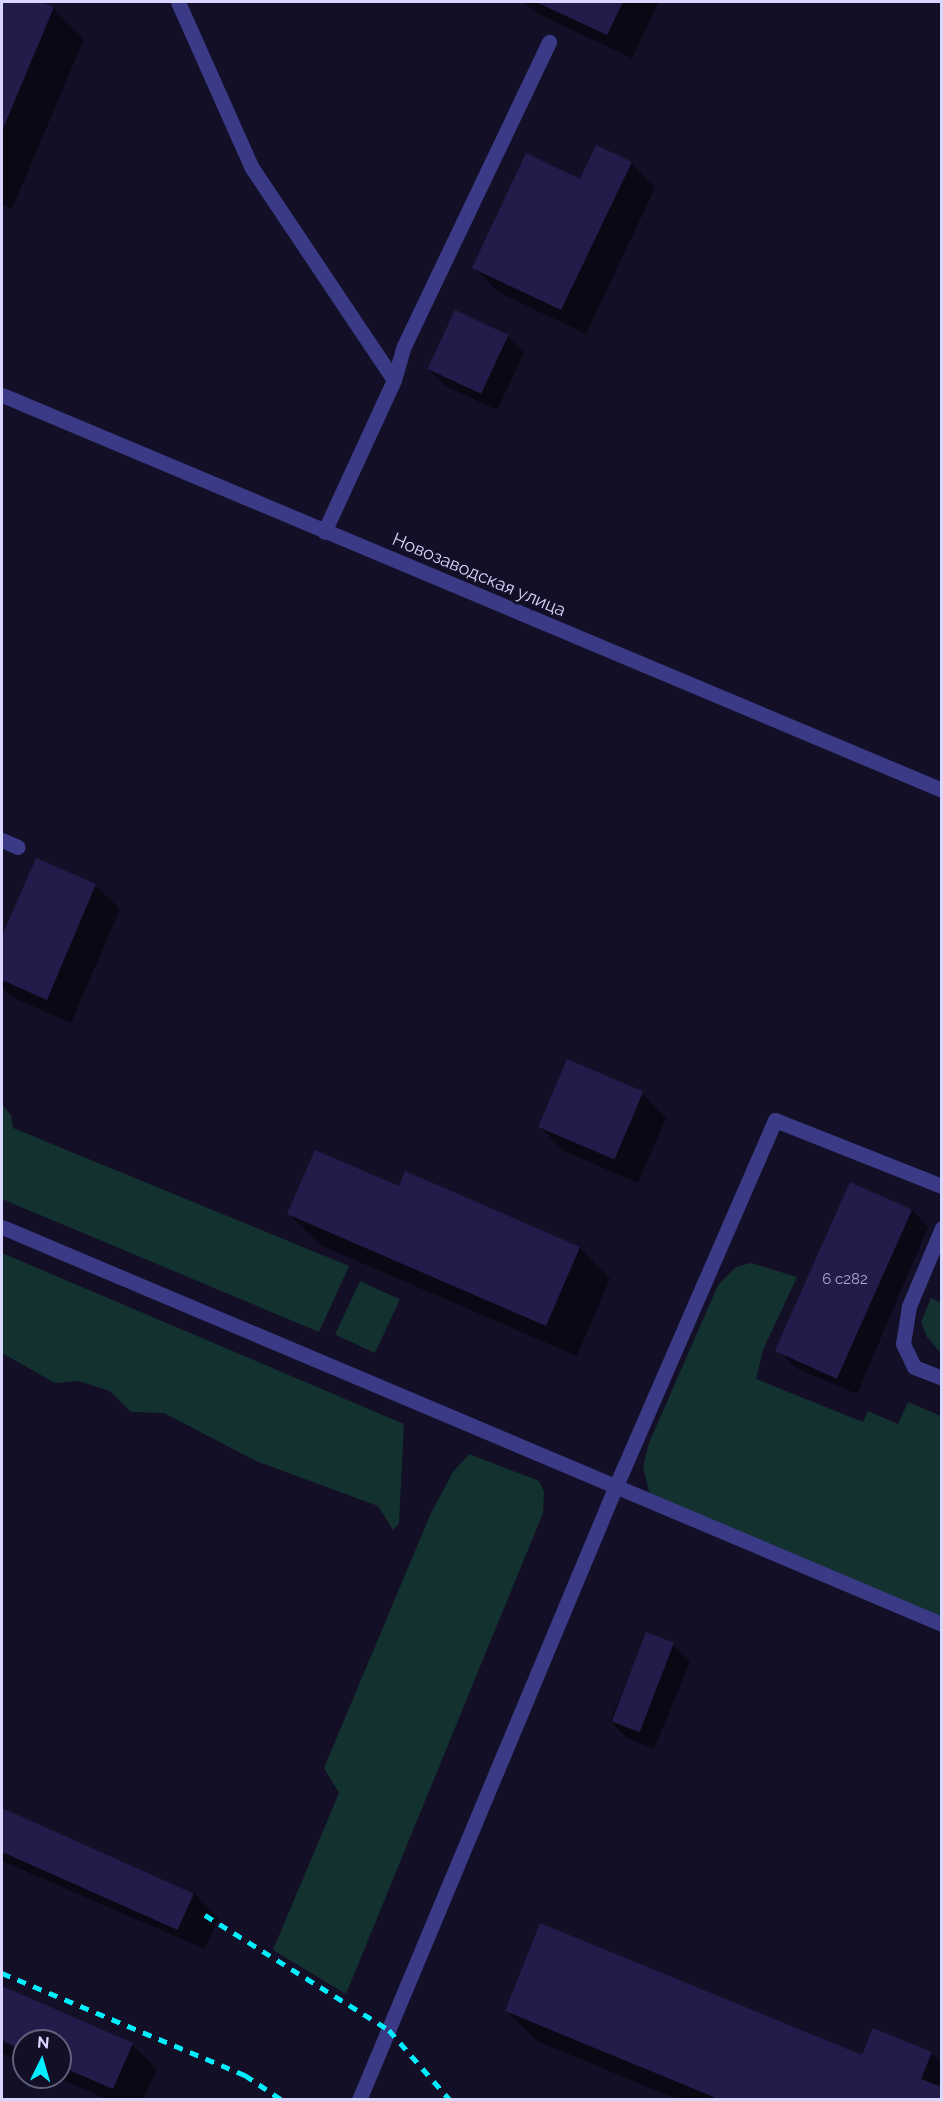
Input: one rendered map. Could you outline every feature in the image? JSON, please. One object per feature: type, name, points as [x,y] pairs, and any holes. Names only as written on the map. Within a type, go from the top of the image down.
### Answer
[{"type":"street","points":[[178,2],[252,168],[394,380]]},
{"type":"street","points":[[324,531],[394,380],[404,346],[549,42]]},
{"type":"street","name":"Новозаводская улица","points":[[2,395],[942,790]]},
{"type":"street","points":[[2,840],[18,847]]},
{"type":"street","points":[[359,2100],[615,1488],[775,1120],[942,1186]]},
{"type":"street","points":[[2,1227],[615,1488],[942,1624]]},
{"type":"street","points":[[942,1228],[909,1306],[903,1344],[914,1367],[942,1378]]},
{"type":"green space","points":[[2,1105],[11,1115],[13,1128],[349,1266],[319,1332],[2,1199]]},
{"type":"green space","points":[[2,1253],[404,1424],[399,1524],[393,1530],[378,1506],[256,1461],[164,1413],[131,1412],[110,1391],[79,1381],[55,1383],[2,1353]]},
{"type":"green space","points":[[751,1263],[797,1277],[763,1350],[756,1379],[863,1422],[868,1411],[898,1424],[908,1402],[941,1416],[941,1624],[650,1495],[643,1467],[649,1443],[718,1285],[736,1267]]},
{"type":"green space","points":[[360,1281],[400,1300],[375,1353],[335,1334]]},
{"type":"green space","points":[[931,1298],[941,1303],[941,1353],[927,1337],[921,1322]]},
{"type":"green space","points":[[469,1454],[539,1481],[544,1491],[543,1513],[346,1994],[273,1950],[339,1793],[324,1768],[431,1513],[453,1472]]},
{"type":"building","points":[[2,2],[41,2],[54,7],[2,131]]},
{"type":"building","points":[[536,2],[623,2],[607,35]]},
{"type":"building","points":[[596,145],[632,162],[561,310],[472,268],[526,153],[580,179]]},
{"type":"building","points":[[455,310],[508,335],[481,394],[428,369]]},
{"type":"building","points":[[36,858],[96,884],[47,1000],[2,980],[2,936]]},
{"type":"building","points":[[567,1059],[643,1091],[614,1160],[538,1127]]},
{"type":"building","points":[[315,1150],[399,1186],[405,1171],[580,1247],[546,1326],[287,1214]]},
{"type":"building","points":[[850,1182],[912,1210],[837,1379],[775,1351]]},
{"type":"building","points":[[646,1632],[674,1643],[640,1732],[612,1722]]},
{"type":"building","points":[[2,1808],[194,1893],[178,1930],[2,1852]]},
{"type":"building","points":[[540,1923],[862,2055],[873,2028],[932,2052],[921,2079],[942,2087],[942,2100],[721,2100],[505,2011]]},
{"type":"building","points":[[2,1986],[133,2043],[113,2089],[72,2071],[72,2029],[12,2029],[12,2045],[2,2040]]},
{"type":"railway","points":[[205,1915],[389,2030],[450,2100]]},
{"type":"railway","points":[[2,1973],[245,2075],[282,2100]]}]
